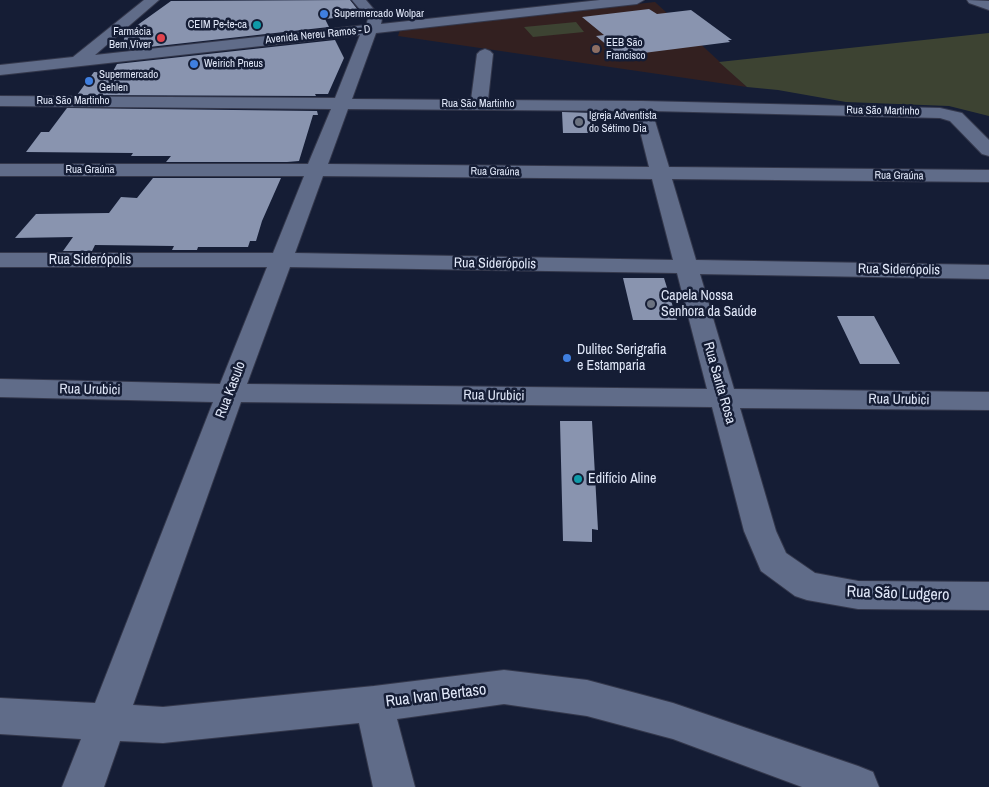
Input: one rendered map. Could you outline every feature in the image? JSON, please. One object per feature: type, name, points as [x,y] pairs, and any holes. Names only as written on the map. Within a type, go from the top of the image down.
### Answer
[{"type":"street","points":[[82,57],[152,0]]},
{"type":"street","points":[[359,0],[375,19],[373,26]]},
{"type":"street","name":"Avenida Nereu Ramos - D","points":[[373,26],[578,0]]},
{"type":"street","name":"Avenida Nereu Ramos - D","points":[[0,70],[47,61],[82,57],[637,0]]},
{"type":"street","points":[[974,0],[989,6]]},
{"type":"street","name":"Rua Kasulo","points":[[83,787],[230,393],[373,26]]},
{"type":"street","points":[[479,104],[485,54]]},
{"type":"street","points":[[3,103],[47,61]]},
{"type":"street","name":"Avenida Nereu Ramos - D","points":[[0,62],[47,61]]},
{"type":"street","name":"Rua São Martinho","points":[[3,103],[479,104],[940,113],[956,117],[989,150]]},
{"type":"street","name":"Rua Santa Rosa","points":[[642,106],[760,531],[773,562],[807,586]]},
{"type":"street","name":"Rua Graúna","points":[[0,170],[316,170],[989,176]]},
{"type":"street","name":"Rua Siderópolis","points":[[0,260],[281,260],[989,272]]},
{"type":"street","name":"Rua Urubici","points":[[0,388],[230,393],[989,401]]},
{"type":"street","name":"Rua São Ludgero","points":[[807,586],[858,595],[989,596]]},
{"type":"street","name":"Rua Ivan Bertaso","points":[[0,716],[163,725],[374,704],[504,687],[587,698],[673,721],[858,787]]},
{"type":"street","points":[[374,704],[394,787]]},
{"type":"shaded area","name":"EEB São Francisco","points":[[655,2],[747,87],[398,36],[400,30]]},
{"type":"green space","points":[[576,22],[584,32],[533,37],[524,27]]},
{"type":"green space","points":[[989,33],[989,116],[949,106],[846,102],[778,90],[747,87],[719,62]]},
{"type":"building","points":[[350,0],[362,15],[325,19],[329,27],[122,50],[125,34],[171,1]]},
{"type":"building","points":[[649,9],[657,14],[691,10],[732,40],[728,40],[730,42],[620,56],[596,36],[604,35],[582,17]]},
{"type":"building","points":[[335,40],[344,58],[328,94],[315,94],[316,96],[77,95],[94,72],[112,73],[117,64]]},
{"type":"building","points":[[67,108],[317,111],[318,115],[313,115],[299,161],[166,162],[171,156],[131,156],[133,153],[26,152],[41,132],[49,132]]},
{"type":"building","name":"Igreja Adventista do Sétimo Dia","points":[[562,112],[595,113],[597,133],[563,133]]},
{"type":"building","points":[[153,178],[281,178],[262,221],[256,241],[250,241],[248,247],[198,247],[197,250],[172,250],[174,246],[95,245],[92,251],[63,251],[73,237],[15,238],[36,214],[109,213],[121,197],[137,198]]},
{"type":"building","name":"Capela Nossa Senhora da Saúde","points":[[623,278],[664,278],[677,320],[633,320]]},
{"type":"building","points":[[837,316],[874,316],[900,364],[860,364]]},
{"type":"building","name":"Edifício Aline","points":[[560,421],[592,421],[598,530],[592,529],[592,542],[563,541]]},
{"type":"place","name":"Supermercado Wolpar","points":[[324,14]]},
{"type":"place","name":"CEIM Pe-te-ca","points":[[257,25]]},
{"type":"place","name":"Farmácia Bem Viver","points":[[161,38]]},
{"type":"place","name":"EEB São Francisco","points":[[596,49]]},
{"type":"place","name":"Weirich Pneus","points":[[194,64]]},
{"type":"place","name":"Supermercado Gehlen","points":[[89,81]]},
{"type":"place","name":"Igreja Adventista do Sétimo Dia","points":[[579,122]]},
{"type":"place","name":"Capela Nossa Senhora da Saúde","points":[[651,304]]},
{"type":"place","name":"Dulitec Serigrafia e Estamparia","points":[[567,358]]},
{"type":"place","name":"Edifício Aline","points":[[578,479]]}]
